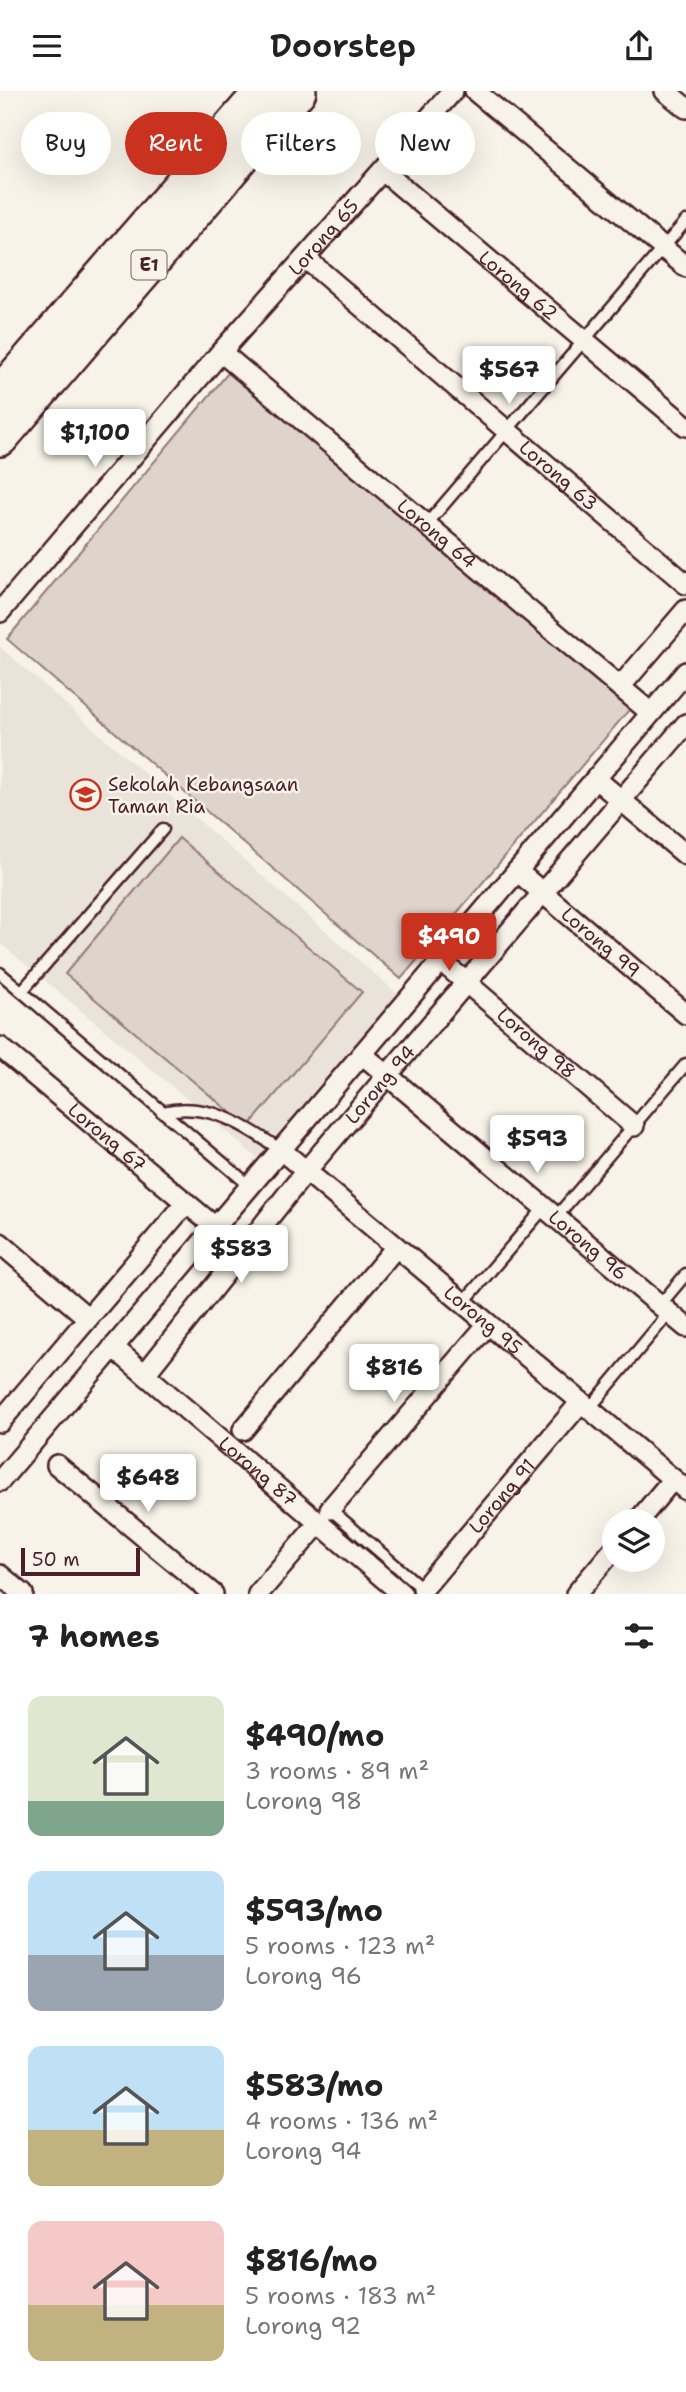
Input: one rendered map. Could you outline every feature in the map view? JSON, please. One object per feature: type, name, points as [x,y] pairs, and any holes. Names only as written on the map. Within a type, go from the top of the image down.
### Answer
[{"type":"highway","name":"E1","points":[[0,394],[263,91]]},
{"type":"highway","name":"E1","points":[[0,438],[298,91]]},
{"type":"street","name":"Lorong 65","points":[[435,112],[453,91]]},
{"type":"street","points":[[475,91],[686,267]]},
{"type":"street","points":[[665,91],[686,108]]},
{"type":"street","name":"Lorong 65","points":[[0,612],[221,352],[379,175]]},
{"type":"street","name":"Lorong 62","points":[[388,175],[686,426]]},
{"type":"street","name":"Lorong 63","points":[[305,258],[686,584]]},
{"type":"street","name":"Lorong 64","points":[[221,352],[651,713]]},
{"type":"street","points":[[620,687],[686,610]]},
{"type":"street","points":[[0,1481],[686,672]]},
{"type":"street","name":"Lorong 94","points":[[145,1374],[306,1171],[686,724]]},
{"type":"street","points":[[596,779],[686,855]]},
{"type":"street","name":"Lorong 99","points":[[517,871],[686,1014]]},
{"type":"street","name":"Lorong 98","points":[[441,961],[634,1126]]},
{"type":"street","name":"Lorong 67","points":[[0,1047],[215,1227]]},
{"type":"street","name":"Lorong 96","points":[[362,1054],[686,1327]]},
{"type":"street","name":"Lorong 95","points":[[281,1150],[679,1485]]},
{"type":"street","points":[[0,1422],[187,1203]]},
{"type":"street","points":[[0,1243],[88,1318]]},
{"type":"street","points":[[243,1430],[396,1247]]},
{"type":"street","points":[[258,1594],[488,1324]]},
{"type":"street","name":"Lorong 87","points":[[113,1347],[324,1516],[402,1594]]},
{"type":"street","name":"Lorong 91","points":[[423,1589],[585,1406]]},
{"type":"street","points":[[57,1465],[213,1594]]},
{"type":"street","points":[[652,1509],[679,1485]]},
{"type":"street","points":[[576,1594],[602,1563]]},
{"type":"street","points":[[0,1575],[23,1594]]},
{"type":"lane","points":[[427,524],[686,221]]},
{"type":"lane","points":[[22,991],[163,829]]},
{"type":"lane","points":[[0,973],[250,1187]]},
{"type":"lane","points":[[463,1303],[634,1126],[686,1064]]},
{"type":"lane","points":[[162,1112],[196,1108],[215,1112],[281,1150]]},
{"type":"lane","points":[[585,1406],[665,1309],[686,1274]]},
{"type":"lane","points":[[324,1516],[423,1589]]},
{"type":"shaded area","points":[[228,373],[634,704],[401,979],[7,639]]},
{"type":"shaded area","name":"Sekolah Kebangsaan Taman Ria","points":[[0,647],[402,998],[261,1161],[0,943]]},
{"type":"shaded area","points":[[179,838],[362,992],[248,1127],[65,974]]},
{"type":"place","name":"Sekolah Kebangsaan Taman Ria","points":[[85,795]]}]
